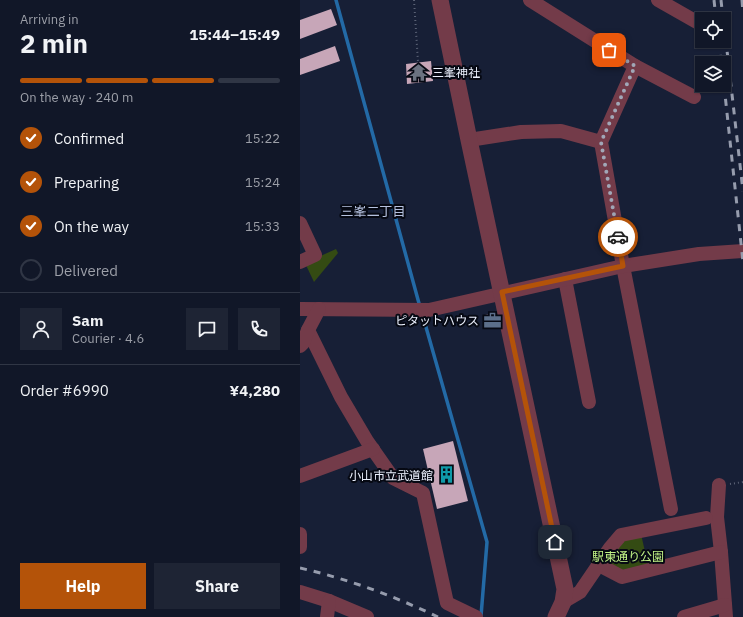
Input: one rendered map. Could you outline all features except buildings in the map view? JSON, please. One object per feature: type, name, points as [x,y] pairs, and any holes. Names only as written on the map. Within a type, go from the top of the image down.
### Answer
[{"type":"street","points":[[440,0],[468,140],[502,292],[565,590],[559,609]]},
{"type":"street","points":[[530,0],[635,66],[694,97]]},
{"type":"street","points":[[658,0],[695,21]]},
{"type":"street","points":[[635,66],[601,142],[623,266],[671,509]]},
{"type":"street","points":[[468,140],[521,132],[561,131],[601,142]]},
{"type":"street","points":[[300,222],[316,255],[300,262]]},
{"type":"street","points":[[300,309],[422,310],[623,266],[699,254],[743,251]]},
{"type":"street","points":[[565,279],[589,402]]},
{"type":"street","points":[[300,346],[303,343],[319,309]]},
{"type":"street","points":[[308,330],[341,397],[393,478],[423,493],[447,603],[475,617]]},
{"type":"street","points":[[300,476],[373,449]]},
{"type":"street","points":[[684,617],[726,611],[717,517],[719,485]]},
{"type":"street","points":[[559,609],[580,592],[621,535],[706,518]]},
{"type":"street","points":[[300,534],[300,547]]},
{"type":"street","points":[[599,565],[622,578],[721,552]]},
{"type":"street","points":[[300,592],[328,601],[367,617]]},
{"type":"street","points":[[327,617],[328,601]]},
{"type":"path","points":[[414,0],[418,62]]},
{"type":"green space","points":[[336,249],[338,253],[314,282],[305,263]]},
{"type":"green space","name":"駅東通り公園","points":[[641,534],[648,565],[622,574],[605,562],[621,539]]},
{"type":"waterway","points":[[336,0],[420,307]]},
{"type":"waterway","points":[[422,313],[487,542],[481,616]]},
{"type":"railway","points":[[714,0],[715,12]]},
{"type":"railway","points":[[721,0],[722,12]]},
{"type":"railway","points":[[742,0],[743,14]]},
{"type":"railway","points":[[720,48],[720,56]]},
{"type":"railway","points":[[727,48],[743,191]]},
{"type":"railway","points":[[725,92],[743,262]]},
{"type":"railway","points":[[300,568],[336,577],[370,589],[405,602],[438,617]]},
{"type":"way so far","points":[[609,50],[635,66],[601,142],[618,237]]},
{"type":"place","name":"三峯神社","points":[[419,72]]},
{"type":"place","name":"ピタットハウス","points":[[492,320]]},
{"type":"place","name":"小山市立武道館","points":[[446,475]]},
{"type":"district","name":"三峯二丁目","points":[[373,211]]},
{"type":"route","points":[[555,542],[502,292],[623,266],[618,237]]}]
